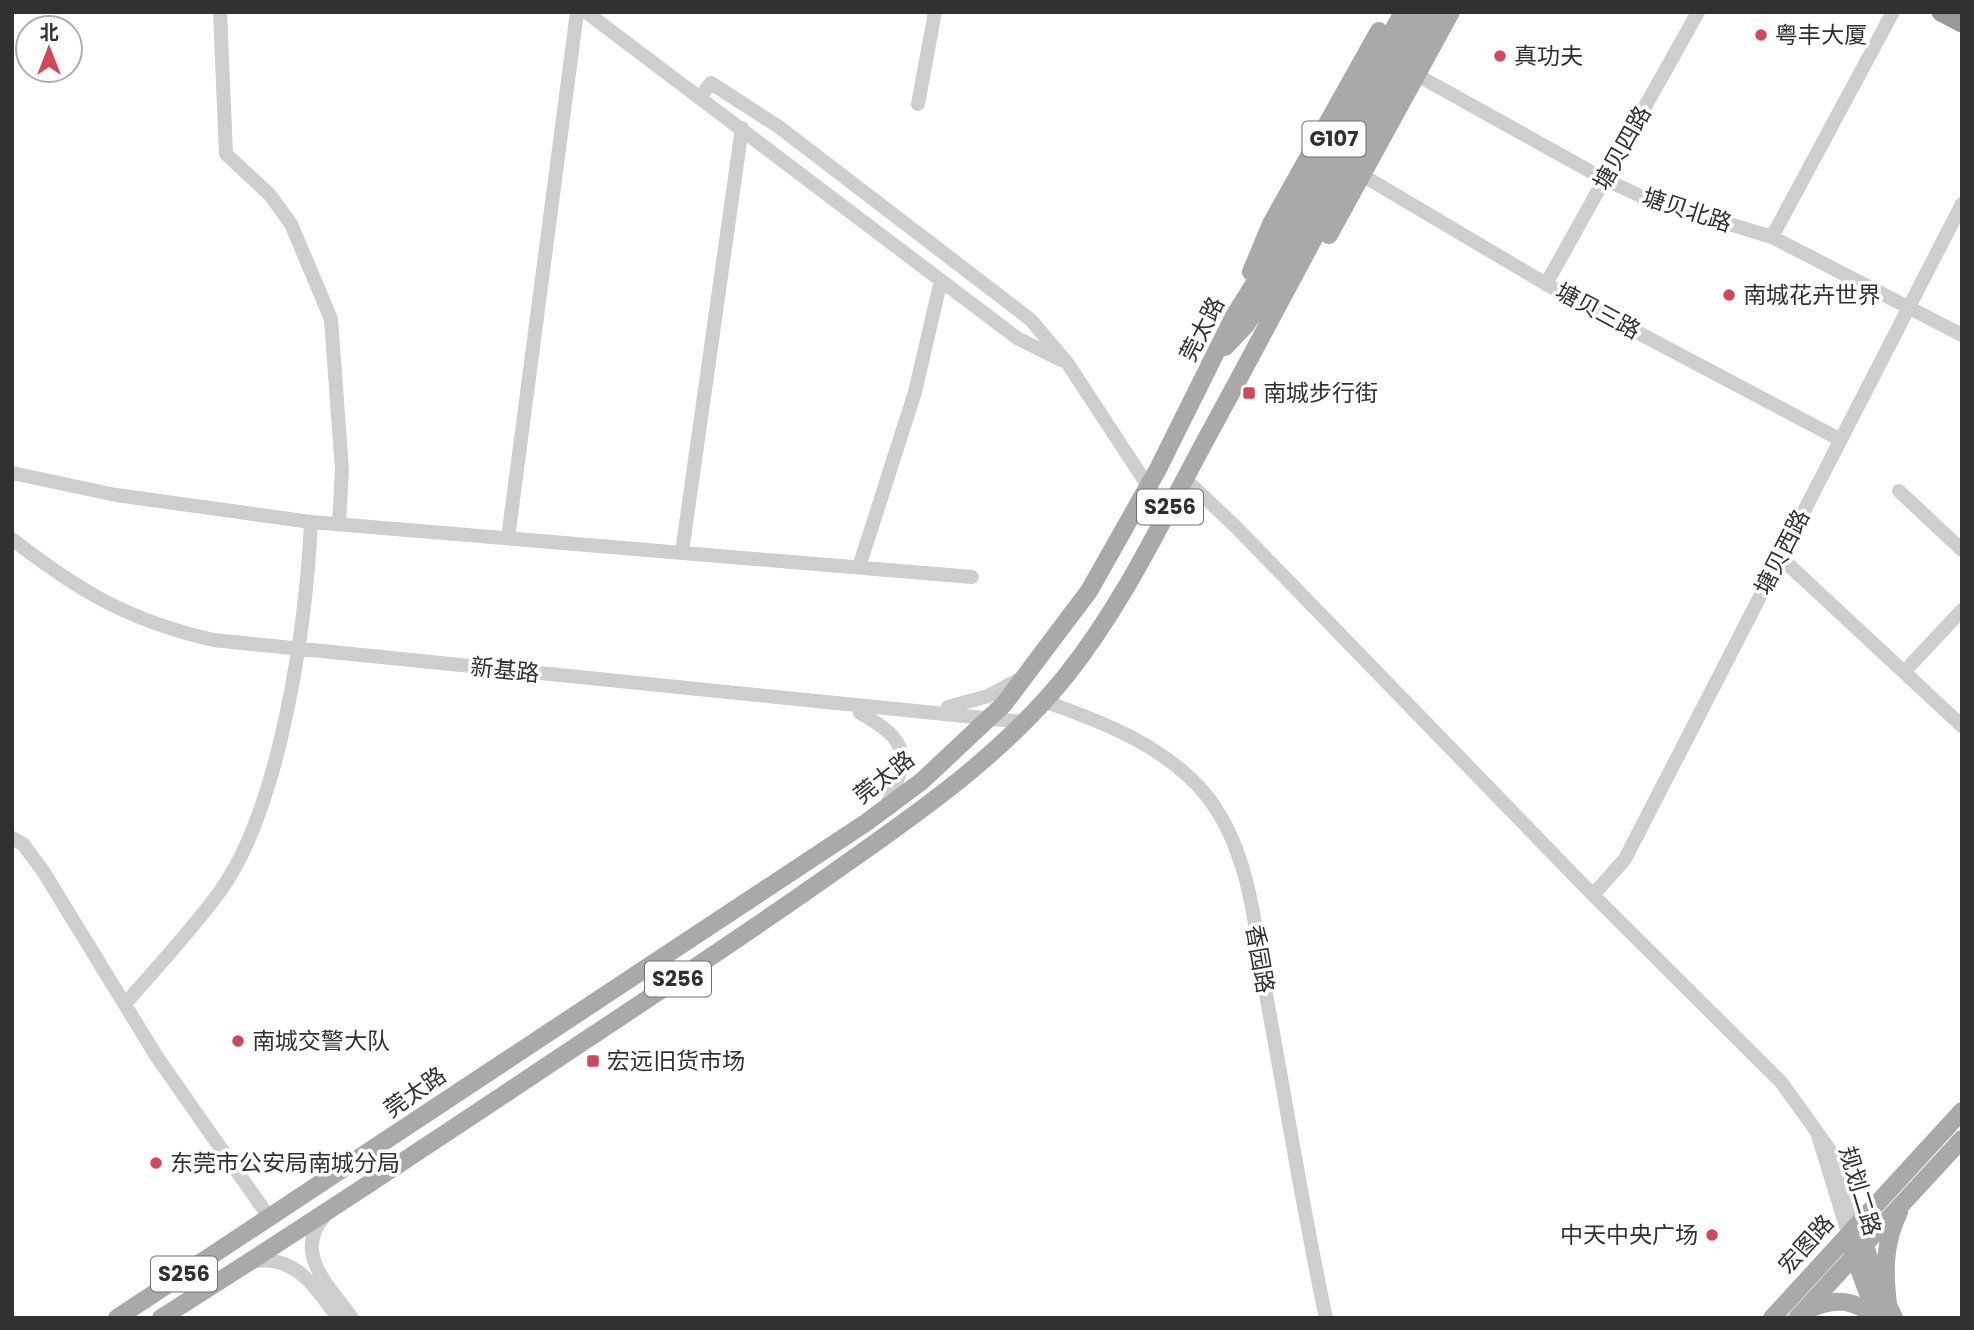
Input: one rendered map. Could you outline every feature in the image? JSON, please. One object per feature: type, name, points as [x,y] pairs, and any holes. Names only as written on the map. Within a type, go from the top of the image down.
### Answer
[{"type":"highway","points":[[1941,12],[1962,23]]},
{"type":"main road","points":[[1234,316],[1271,224],[1389,12]]},
{"type":"main road","name":"莞太路","points":[[117,1318],[885,808],[922,781],[986,722],[1028,674],[1089,591],[1148,486],[1234,316],[1266,265],[1403,12]]},
{"type":"main road","points":[[1217,354],[1246,325],[1271,288],[1420,12]]},
{"type":"main road","name":"莞太路","points":[[162,1318],[329,1212],[747,933],[924,809],[973,770],[1019,726],[1043,701],[1112,611],[1267,332],[1293,276],[1435,12]]},
{"type":"main road","points":[[1267,332],[1300,286],[1451,12]]},
{"type":"main road","points":[[1244,370],[1255,328],[1271,288]]},
{"type":"main road","name":"宏图路","points":[[1772,1318],[1962,1111]]},
{"type":"main road","name":"宏图路","points":[[1800,1315],[1962,1139]]},
{"type":"main road","points":[[1800,1315],[1825,1301],[1840,1300],[1883,1314],[1887,1244],[1905,1200]]},
{"type":"main road","name":"规划二路","points":[[1853,1228],[1883,1314]]},
{"type":"street","points":[[220,12],[226,155],[270,195],[292,225],[331,319],[342,470],[339,524]]},
{"type":"street","points":[[508,538],[577,12]]},
{"type":"street","points":[[918,104],[935,12]]},
{"type":"street","name":"塘贝四路","points":[[1546,284],[1698,12]]},
{"type":"street","points":[[1772,236],[1893,12]]},
{"type":"street","points":[[595,15],[1017,338],[1068,364]]},
{"type":"street","name":"塘贝北路","points":[[1417,75],[1604,179],[1647,199],[1772,236],[1962,335]]},
{"type":"street","points":[[700,97],[710,83],[779,127],[1031,320],[1068,364],[1148,486]]},
{"type":"street","points":[[682,552],[742,128]]},
{"type":"street","name":"塘贝三路","points":[[1362,175],[1546,284],[1839,439]]},
{"type":"street","name":"塘贝西路","points":[[1593,895],[1625,859],[1907,306],[1962,204]]},
{"type":"street","points":[[859,567],[915,392],[941,280]]},
{"type":"street","points":[[12,473],[116,495],[311,522],[972,577]]},
{"type":"street","name":"规划二路","points":[[1185,479],[1236,527],[1593,895],[1781,1082],[1817,1132],[1853,1228]]},
{"type":"street","points":[[1899,491],[1962,550]]},
{"type":"street","points":[[125,1004],[222,889],[250,838],[269,777],[297,654],[309,570],[311,522]]},
{"type":"street","name":"新基路","points":[[12,539],[75,586],[136,618],[213,640],[297,654],[860,713],[1019,726]]},
{"type":"street","name":"新基路","points":[[12,550],[97,610],[134,626],[212,649],[297,654],[926,711],[986,722]]},
{"type":"street","points":[[1779,556],[1962,726]]},
{"type":"street","points":[[1904,672],[1962,610]]},
{"type":"street","points":[[926,711],[968,704],[1006,688],[1028,674]]},
{"type":"street","name":"香园路","points":[[1043,701],[1102,724],[1163,756],[1189,777],[1227,827],[1248,898],[1326,1318]]},
{"type":"street","points":[[860,713],[887,730],[901,750],[903,765],[900,780],[885,808]]},
{"type":"street","points":[[12,838],[23,844],[43,871],[157,1057],[269,1217]]},
{"type":"street","points":[[329,1212],[312,1236],[312,1259],[352,1318]]},
{"type":"street","points":[[249,1262],[272,1260],[301,1271],[338,1318]]},
{"type":"place","name":"粤丰大厦","points":[[1761,35]]},
{"type":"place","name":"真功夫","points":[[1500,56]]},
{"type":"place","name":"南城花卉世界","points":[[1729,295]]},
{"type":"place","name":"南城步行街","points":[[1249,393]]},
{"type":"place","name":"南城交警大队","points":[[238,1041]]},
{"type":"place","name":"宏远旧货市场","points":[[593,1061]]},
{"type":"place","name":"东莞市公安局南城分局","points":[[156,1163]]},
{"type":"place","name":"中天中央广场","points":[[1712,1235]]}]
